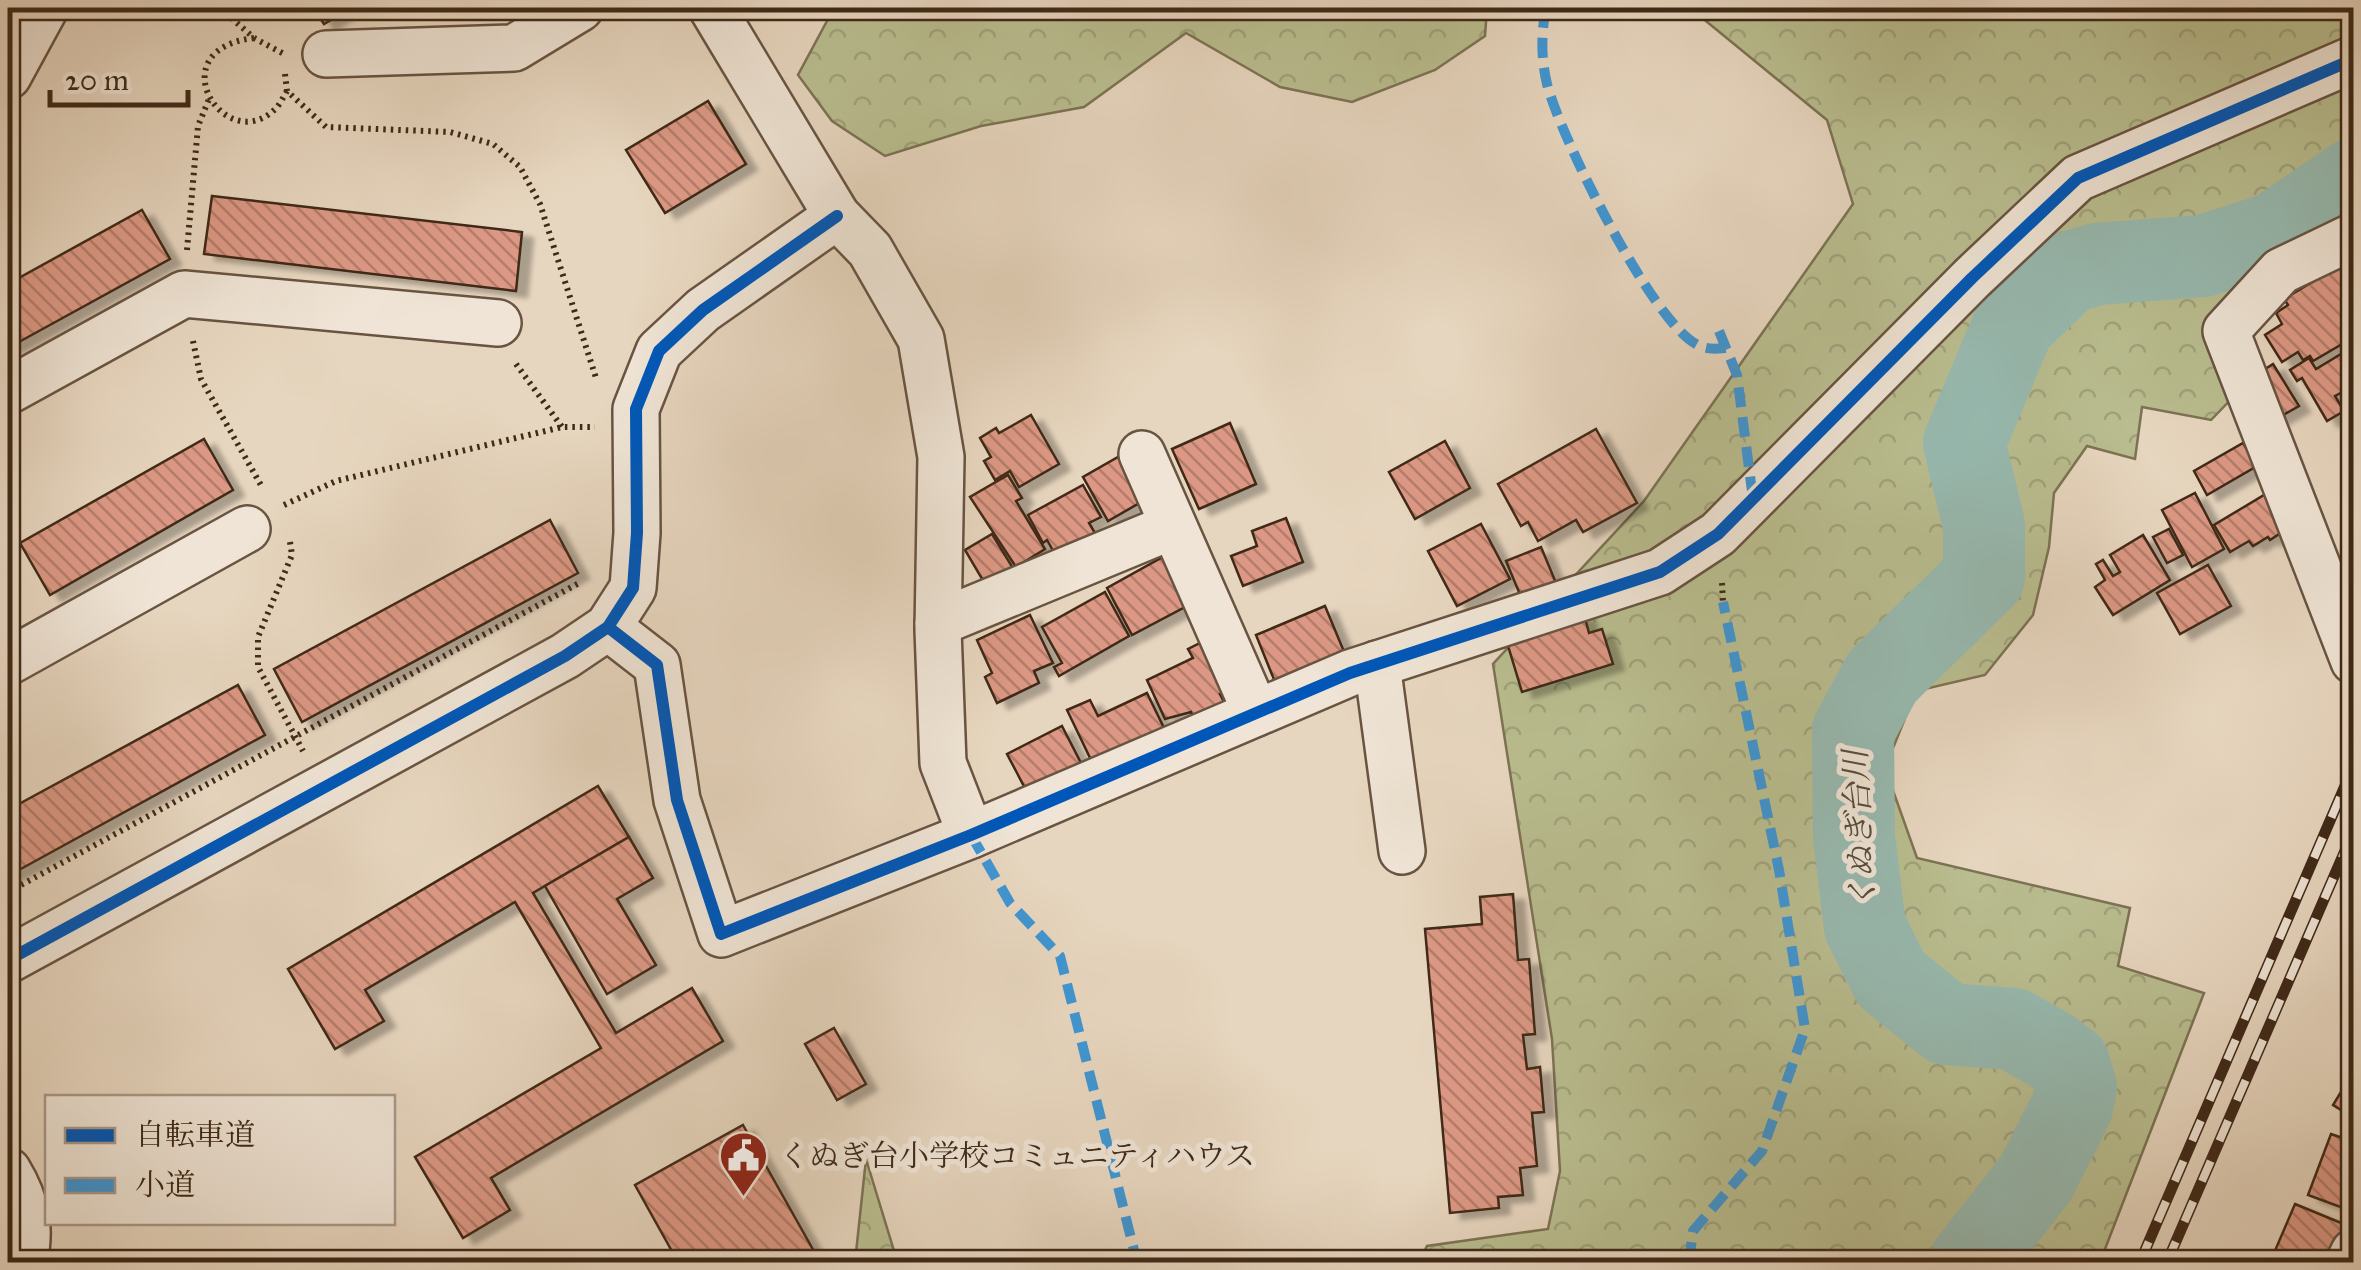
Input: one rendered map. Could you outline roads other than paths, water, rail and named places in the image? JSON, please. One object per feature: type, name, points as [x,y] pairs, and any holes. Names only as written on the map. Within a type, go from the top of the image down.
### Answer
[{"type":"street","points":[[8,76],[45,8]]},
{"type":"street","points":[[326,54],[514,48],[580,8]]},
{"type":"street","points":[[712,8],[837,216],[870,250],[921,338],[941,457],[938,624],[943,763],[971,834]]},
{"type":"street","points":[[608,627],[657,665],[677,800],[721,934],[1377,664],[1660,572],[1718,534],[1972,278],[2078,178],[2354,59]]},
{"type":"street","points":[[8,960],[565,656],[608,627],[632,588],[637,533],[636,409],[659,351],[703,310],[837,216]]},
{"type":"street","points":[[2354,236],[2281,271],[2226,331],[2354,661]]},
{"type":"street","points":[[8,391],[184,294],[491,322]]},
{"type":"street","points":[[1142,454],[1256,713]]},
{"type":"street","points":[[8,662],[261,519]]},
{"type":"street","points":[[938,624],[1174,526]]},
{"type":"street","points":[[1377,664],[1402,851]]},
{"type":"street","points":[[8,1171],[22,1194],[30,1231],[24,1262]]},
{"type":"street","points":[[2350,1262],[2354,1252]]},
{"type":"waterway","name":"くぬぎ台川","points":[[1970,1262],[2036,1178],[2072,1107],[2076,1087],[2069,1064],[2052,1051],[2013,1029],[1947,1024],[1891,979],[1865,927],[1854,837],[1853,731],[1882,677],[1984,577],[1984,525],[1964,443],[2014,324],[2067,273],[2097,264],[2203,256],[2275,233],[2354,179]]},
{"type":"railway","points":[[2140,1262],[2354,765]]},
{"type":"railway","points":[[2167,1262],[2354,830]]},
{"type":"place","name":"くぬぎ台小学校コミュニティハウス","points":[[744,1198]]}]
